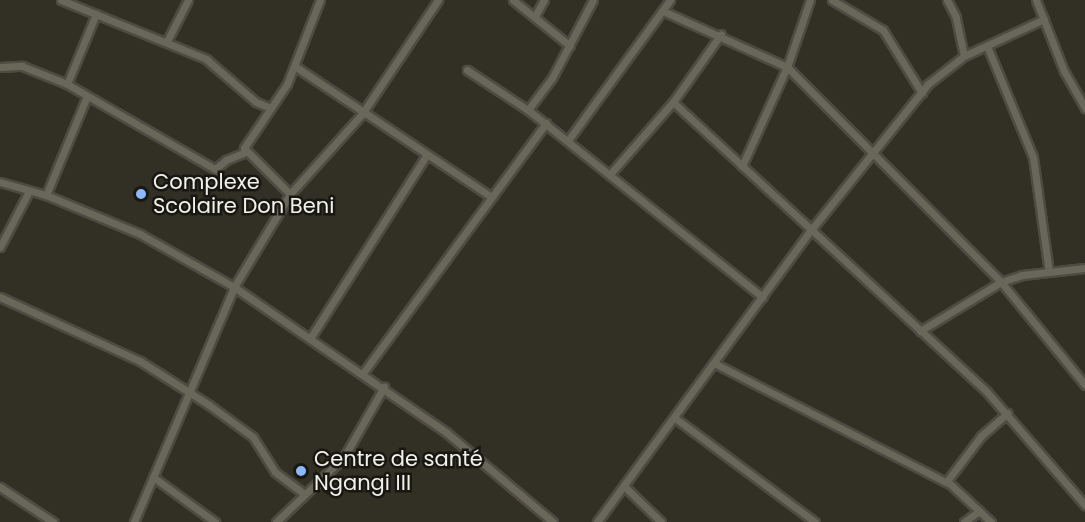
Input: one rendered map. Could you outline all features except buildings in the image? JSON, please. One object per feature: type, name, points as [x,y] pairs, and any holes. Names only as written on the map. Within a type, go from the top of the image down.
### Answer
[{"type":"street","points":[[61,0],[81,4],[96,14],[167,41],[206,59],[256,102],[271,108]]},
{"type":"street","points":[[167,41],[188,0]]},
{"type":"street","points":[[290,194],[246,153],[246,144],[296,67],[320,0]]},
{"type":"street","points":[[134,522],[234,287],[290,194],[362,114],[438,0]]},
{"type":"street","points":[[513,0],[570,46]]},
{"type":"street","points":[[535,16],[544,0]]},
{"type":"street","points":[[528,110],[570,46],[593,0]]},
{"type":"street","points":[[569,140],[670,0]]},
{"type":"street","points":[[742,166],[787,67],[810,0]]},
{"type":"street","points":[[832,0],[883,30],[922,93]]},
{"type":"street","points":[[947,0],[956,18],[964,56]]},
{"type":"street","points":[[1036,0],[1064,71],[1084,105]]},
{"type":"street","points":[[663,11],[721,34],[787,67],[831,107],[873,155],[1001,282],[1085,385]]},
{"type":"street","points":[[67,84],[96,14]]},
{"type":"street","points":[[597,522],[625,487],[811,230],[922,93],[947,67],[964,56],[1044,19]]},
{"type":"street","points":[[611,173],[673,102],[721,34]]},
{"type":"street","points":[[987,45],[1033,157],[1049,272]]},
{"type":"street","points":[[0,67],[22,66],[67,84],[121,111],[152,135],[215,169],[226,160],[246,153]]},
{"type":"street","points":[[296,67],[362,114],[492,197]]},
{"type":"street","points":[[467,70],[569,140],[762,297]]},
{"type":"street","points":[[46,195],[87,96]]},
{"type":"street","points":[[673,102],[1007,413],[1085,505]]},
{"type":"street","points":[[363,373],[546,123]]},
{"type":"street","points":[[311,337],[426,156]]},
{"type":"street","points":[[0,182],[46,195],[140,234],[234,287],[384,387],[447,433],[553,522]]},
{"type":"street","points":[[0,247],[29,191]]},
{"type":"street","points":[[920,331],[1001,282],[1049,272],[1085,268]]},
{"type":"street","points":[[0,297],[140,361],[188,392],[253,437],[275,472],[304,494]]},
{"type":"street","points":[[714,363],[947,483],[991,522]]},
{"type":"street","points":[[276,522],[350,449],[384,387]]},
{"type":"street","points":[[947,483],[981,436],[1007,413]]},
{"type":"street","points":[[675,418],[815,522]]},
{"type":"street","points":[[153,477],[215,522]]},
{"type":"street","points":[[0,487],[41,519],[53,522]]},
{"type":"street","points":[[625,487],[661,522]]},
{"type":"street","points":[[964,522],[979,511]]},
{"type":"place","name":"Complexe Scolaire Don Beni","points":[[141,194]]},
{"type":"place","name":"Centre de santé Ngangi III","points":[[301,471]]}]
